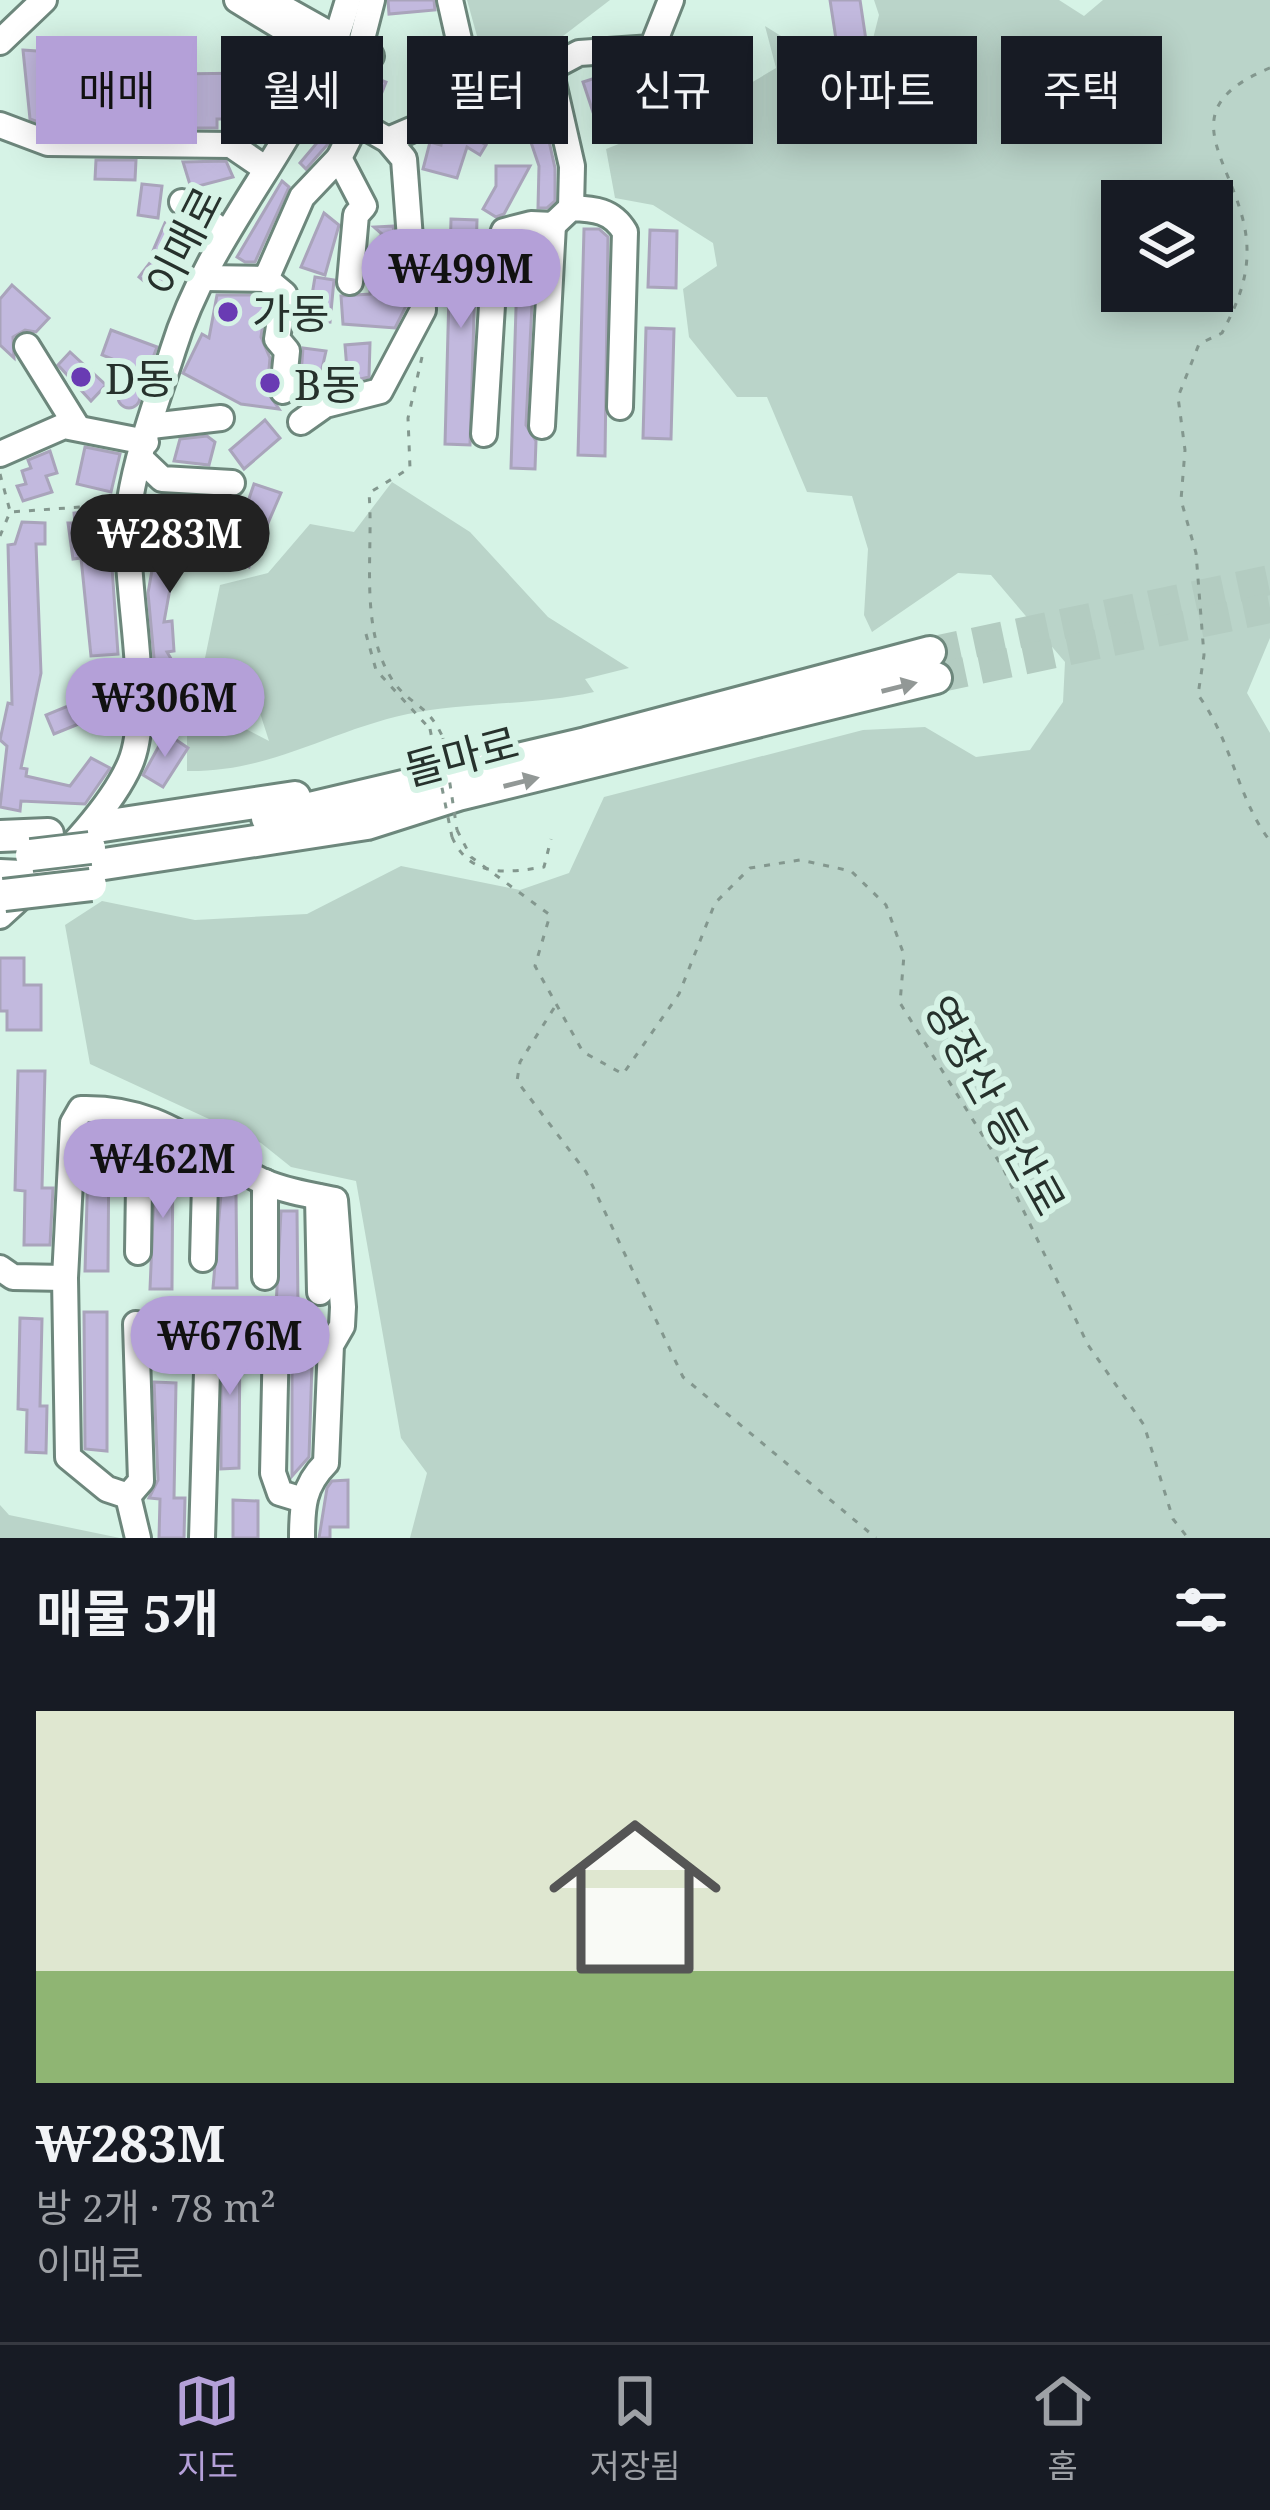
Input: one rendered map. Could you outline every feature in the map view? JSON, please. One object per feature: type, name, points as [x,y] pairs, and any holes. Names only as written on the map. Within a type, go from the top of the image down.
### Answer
[{"type":"main road","name":"돌마로","points":[[13,875],[90,857],[277,798],[390,788],[933,665],[368,824],[90,857]]},
{"type":"main road","points":[[0,836],[13,875],[90,857]]},
{"type":"street","points":[[6,36],[20,0]]},
{"type":"street","points":[[6,36],[44,0]]},
{"type":"street","points":[[236,0],[296,36]]},
{"type":"street","points":[[269,0],[334,36]]},
{"type":"street","name":"이매로","points":[[339,36],[348,0]]},
{"type":"street","points":[[363,36],[372,0]]},
{"type":"street","points":[[450,0],[458,36]]},
{"type":"street","points":[[568,59],[579,53],[652,48],[670,0]]},
{"type":"street","points":[[0,125],[48,143],[230,146],[266,169]]},
{"type":"street","points":[[388,140],[407,132]]},
{"type":"street","points":[[301,422],[325,405],[380,391],[423,310],[422,287],[412,265],[404,160],[383,138]]},
{"type":"street","name":"이매로","points":[[13,875],[117,788],[134,751],[140,725],[130,604],[130,505],[175,344],[226,233],[283,144]]},
{"type":"street","points":[[266,279],[302,197],[346,144]]},
{"type":"street","points":[[542,426],[562,217],[572,166],[564,144]]},
{"type":"street","points":[[339,158],[364,206],[356,215],[350,282]]},
{"type":"street","points":[[182,202],[226,233]]},
{"type":"street","points":[[484,434],[496,256],[504,231],[597,209],[617,219],[625,232],[620,407]]},
{"type":"street","points":[[203,278],[266,279],[284,294],[277,339],[287,351],[283,391]]},
{"type":"street","points":[[27,346],[76,425]]},
{"type":"street","points":[[0,454],[76,425],[146,442],[221,418]]},
{"type":"street","points":[[146,442],[162,479],[232,482]]},
{"type":"street","points":[[128,1496],[107,1489],[68,1457],[65,1278],[74,1123],[80,1109],[140,1119],[206,1145],[265,1182],[335,1200],[340,1214],[343,1307],[329,1360],[326,1463],[311,1478],[303,1500],[302,1538]]},
{"type":"street","points":[[138,1252],[140,1119]]},
{"type":"street","points":[[203,1259],[206,1145]]},
{"type":"street","points":[[265,1182],[265,1276]]},
{"type":"street","points":[[318,1196],[320,1292]]},
{"type":"street","points":[[0,1268],[14,1277],[65,1278]]},
{"type":"street","points":[[128,1496],[141,1481],[136,1324]]},
{"type":"street","points":[[276,1337],[273,1473],[280,1493],[303,1500]]},
{"type":"street","points":[[202,1538],[208,1338]]},
{"type":"street","points":[[128,1496],[138,1538]]},
{"type":"path","points":[[1270,68],[1235,82],[1214,117],[1215,142],[1244,224],[1247,275],[1222,333],[1198,344],[1178,397],[1185,450],[1181,500],[1196,554],[1204,655],[1198,695],[1223,732],[1253,814],[1270,841]]},
{"type":"path","points":[[0,474],[10,512],[0,536]]},
{"type":"path","points":[[10,512],[130,505]]},
{"type":"path","points":[[366,634],[376,670],[430,729],[452,837],[460,854],[492,872],[544,867],[551,839]]},
{"type":"path","name":"영장산 등산로","points":[[443,738],[458,830],[471,856],[550,915],[536,966],[583,1052],[623,1074],[679,994],[715,903],[751,868],[800,860],[850,871],[886,905],[904,955],[900,1003],[1003,1168],[1088,1345],[1144,1425],[1173,1519],[1188,1538]]},
{"type":"path","points":[[556,1005],[520,1062],[517,1081],[586,1172],[664,1347],[683,1377],[876,1538]]},
{"type":"green space","points":[[467,0],[610,0],[563,36],[477,36]]},
{"type":"green space","points":[[874,0],[1059,0],[1084,16],[1103,0],[1270,0],[1270,638],[1247,693],[1270,733],[1270,1538],[410,1538],[427,1473],[401,1438],[356,1181],[291,1167],[261,1143],[90,1064],[65,925],[102,901],[195,920],[307,914],[401,866],[520,890],[569,873],[604,797],[863,730],[925,727],[976,757],[1030,750],[1063,702],[1065,662],[991,575],[958,573],[872,632],[864,615],[868,549],[852,496],[807,492],[767,397],[737,397],[689,337],[683,289],[717,266],[713,243],[653,205],[615,198],[606,149],[619,144],[753,144],[753,82],[776,68],[765,26],[781,36],[777,36],[777,144],[977,144],[977,36],[874,36],[879,15]]},
{"type":"green space","points":[[392,482],[470,532],[548,617],[629,668],[585,679],[594,692],[419,712],[250,764],[187,771],[187,729],[217,714],[269,741],[253,691],[205,658],[220,585],[268,573],[310,524],[354,532]]},
{"type":"green space","points":[[0,1505],[9,1515],[120,1538],[0,1538]]},
{"type":"building","points":[[388,0],[434,0],[435,10],[389,14]]},
{"type":"building","points":[[830,0],[860,0],[865,36],[836,36]]},
{"type":"building","points":[[23,50],[36,51],[36,121],[30,119]]},
{"type":"building","points":[[221,73],[217,128],[197,128],[197,74]]},
{"type":"building","points":[[592,79],[592,109],[583,82]]},
{"type":"building","points":[[316,144],[328,144],[306,169],[300,163]]},
{"type":"building","points":[[429,144],[486,145],[480,155],[467,147],[457,178],[423,169]]},
{"type":"building","points":[[532,144],[550,144],[555,201],[547,208],[538,208],[539,166]]},
{"type":"building","points":[[96,160],[136,160],[135,180],[95,179]]},
{"type":"building","points":[[226,161],[233,177],[191,188],[183,162]]},
{"type":"building","points":[[496,166],[530,166],[504,214],[496,217],[483,209],[496,186]]},
{"type":"building","points":[[282,181],[289,187],[255,262],[245,262],[237,257]]},
{"type":"building","points":[[142,184],[162,186],[158,218],[138,215]]},
{"type":"building","points":[[324,213],[339,225],[325,275],[301,267]]},
{"type":"building","points":[[451,219],[477,220],[470,445],[445,444]]},
{"type":"building","points":[[165,223],[189,238],[156,291],[139,277],[156,255],[152,253]]},
{"type":"building","points":[[393,226],[406,306],[395,328],[343,324],[341,296],[370,294],[370,249],[382,234],[374,227]]},
{"type":"building","points":[[584,229],[599,229],[608,237],[605,456],[578,455]]},
{"type":"building","points":[[650,230],[677,231],[676,288],[648,287]]},
{"type":"building","points":[[535,243],[526,425],[536,441],[535,469],[511,468],[518,245]]},
{"type":"building","points":[[315,277],[334,280],[330,322],[308,319]]},
{"type":"building","points":[[12,285],[49,318],[36,332],[25,330],[13,337],[14,358],[0,345],[0,299]]},
{"type":"building","points":[[217,295],[260,295],[266,301],[261,337],[270,358],[267,391],[279,409],[241,404],[183,373],[202,334],[209,338]]},
{"type":"building","points":[[646,328],[674,329],[671,439],[643,438]]},
{"type":"building","points":[[111,330],[157,347],[147,373],[102,355]]},
{"type":"building","points":[[370,343],[369,377],[348,382],[345,345]]},
{"type":"building","points":[[303,348],[326,351],[317,391],[300,388]]},
{"type":"building","name":"D동","points":[[70,352],[106,385],[91,401],[58,365]]},
{"type":"building","points":[[129,386],[140,397],[129,408],[118,397]]},
{"type":"building","points":[[265,420],[280,438],[244,469],[230,450]]},
{"type":"building","points":[[207,436],[215,442],[209,465],[174,461],[180,439]]},
{"type":"building","points":[[85,447],[120,454],[111,492],[77,484]]},
{"type":"building","points":[[50,451],[57,473],[46,476],[52,492],[23,501],[17,486],[26,484],[22,471],[31,468],[28,460]]},
{"type":"building","points":[[254,484],[281,493],[249,567],[221,552],[232,522],[240,525]]},
{"type":"building","points":[[151,503],[200,505],[196,535],[180,533],[164,622],[172,621],[174,651],[167,652],[186,684],[207,699],[194,717],[167,696],[155,669],[148,593],[159,530],[148,529]]},
{"type":"building","points":[[108,509],[118,654],[91,656],[81,558],[73,559],[68,523],[75,523],[74,513]]},
{"type":"building","points":[[22,522],[45,523],[45,544],[36,544],[41,673],[21,768],[27,769],[26,776],[70,786],[91,758],[110,768],[85,804],[21,801],[20,811],[0,807],[7,746],[0,740],[8,703],[12,704],[8,545],[15,544]]},
{"type":"building","points":[[119,685],[123,706],[54,734],[46,715]]},
{"type":"building","points":[[166,733],[188,748],[163,787],[143,775]]},
{"type":"building","points":[[0,958],[24,958],[24,985],[41,985],[41,1030],[7,1030],[7,1011],[0,1011]]},
{"type":"building","points":[[18,1071],[45,1071],[42,1188],[53,1188],[50,1245],[24,1245],[25,1191],[15,1190]]},
{"type":"building","points":[[89,1131],[109,1131],[108,1271],[85,1271]]},
{"type":"building","points":[[156,1147],[173,1149],[172,1289],[150,1289]]},
{"type":"building","points":[[221,1194],[236,1194],[237,1288],[213,1288]]},
{"type":"building","points":[[281,1211],[297,1211],[298,1307],[276,1307]]},
{"type":"building","points":[[84,1312],[107,1312],[107,1451],[85,1449]]},
{"type":"building","points":[[20,1318],[42,1319],[40,1406],[47,1406],[46,1453],[26,1452],[27,1410],[18,1409]]},
{"type":"building","points":[[221,1328],[240,1328],[239,1468],[221,1469]]},
{"type":"building","points":[[313,1332],[309,1457],[292,1476],[292,1333]]},
{"type":"building","points":[[154,1382],[176,1383],[174,1498],[185,1498],[184,1538],[159,1538],[160,1499],[149,1498],[158,1480]]},
{"type":"building","points":[[348,1480],[348,1527],[330,1527],[330,1538],[319,1538],[327,1488],[332,1481]]},
{"type":"building","points":[[233,1500],[258,1501],[258,1538],[233,1538]]},
{"type":"tunnel","points":[[930,652],[1270,580]]},
{"type":"tunnel","points":[[936,678],[1270,608]]},
{"type":"place","name":"가동","points":[[228,312]]},
{"type":"place","name":"D동","points":[[81,377]]},
{"type":"place","name":"B동","points":[[270,383]]}]
